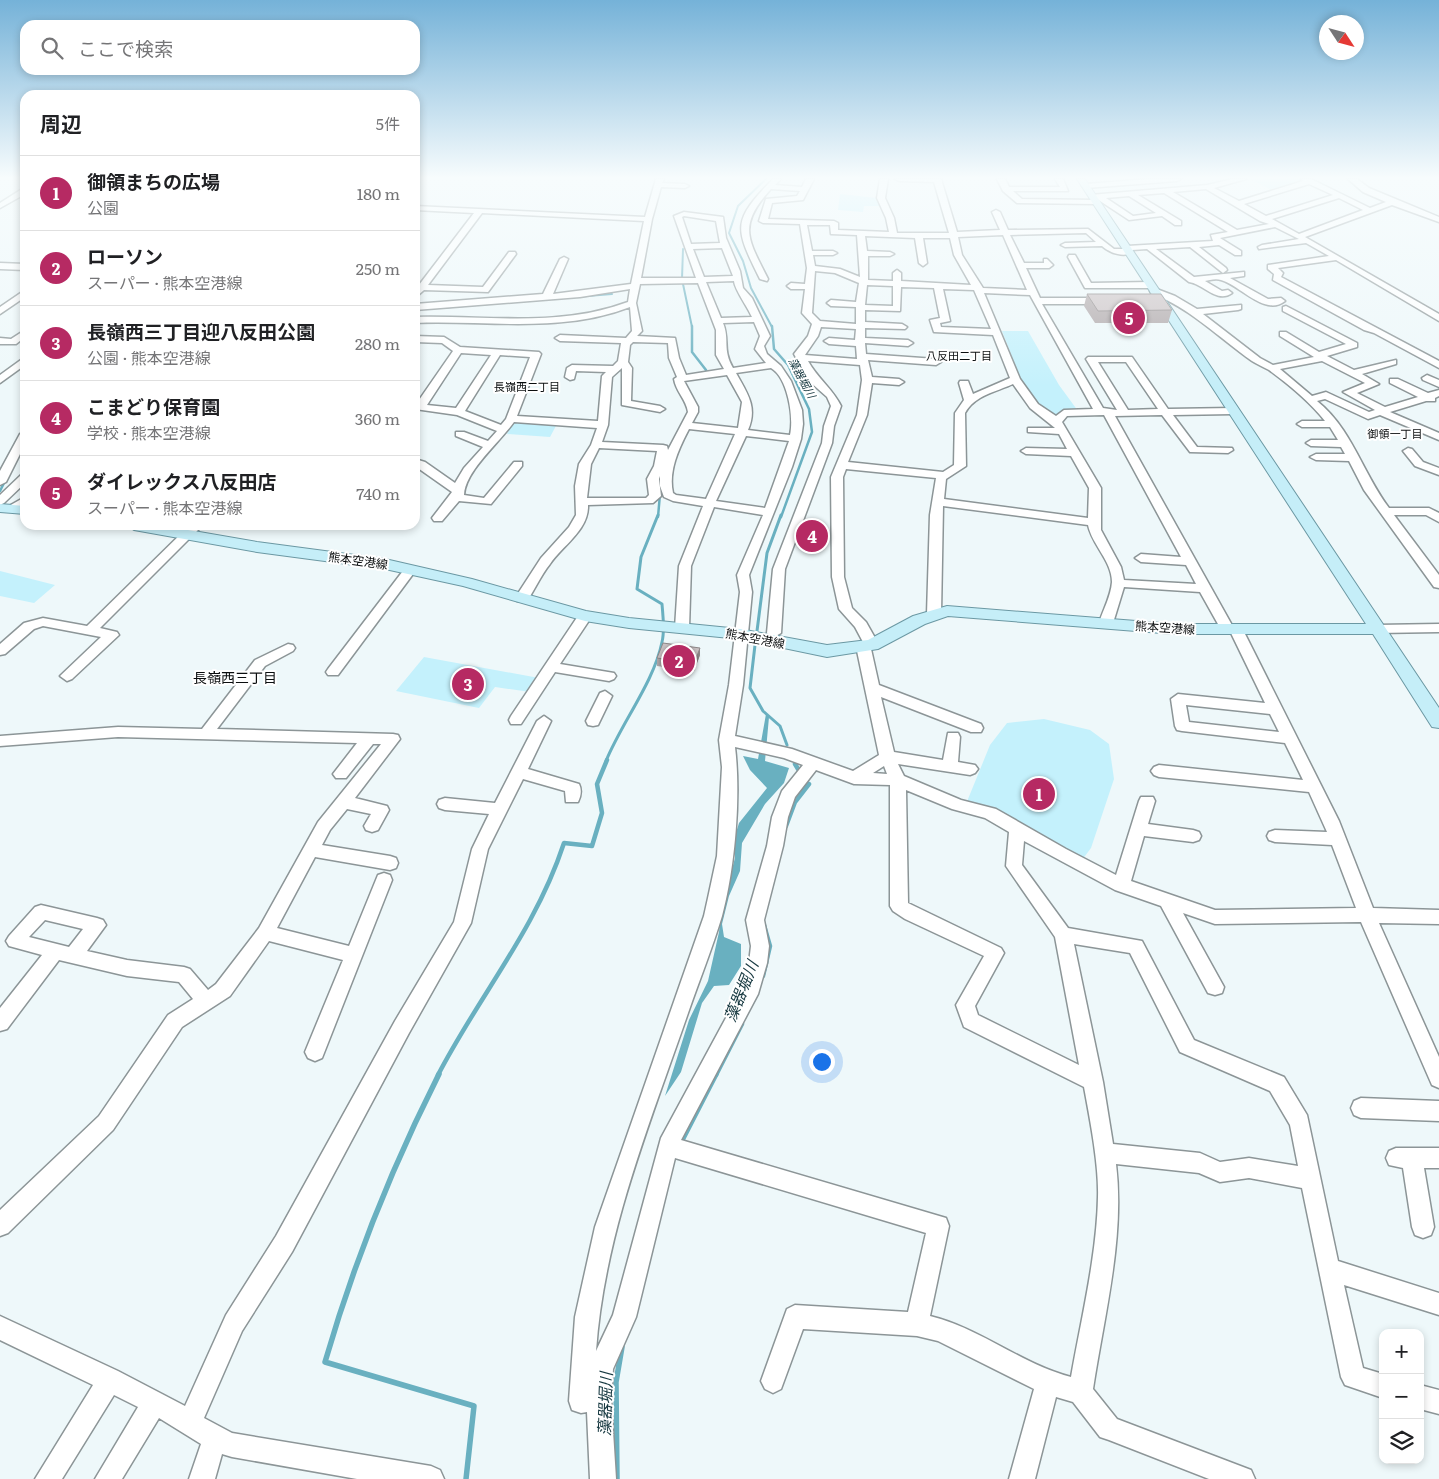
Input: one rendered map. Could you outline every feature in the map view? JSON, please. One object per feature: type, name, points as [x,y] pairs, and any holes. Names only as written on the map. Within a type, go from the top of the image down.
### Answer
[{"type":"main road","points":[[1128,250],[1154,294],[1439,722]]},
{"type":"main road","name":"熊本空港線","points":[[196,530],[257,547],[410,570],[466,582],[584,616],[740,634],[809,649],[827,650],[868,646],[934,614],[947,612],[980,612],[1174,629],[1377,629]]},
{"type":"street","points":[[420,285],[450,248]]},
{"type":"street","points":[[522,598],[545,562],[574,529],[582,515],[581,486],[585,464],[596,444],[603,425],[606,377],[618,366],[625,346],[637,331],[632,303],[642,248]]},
{"type":"street","points":[[670,627],[685,566],[697,531],[748,418],[748,407],[721,355],[722,335],[688,248]]},
{"type":"street","points":[[599,1399],[581,1401],[587,1317],[606,1227],[630,1152],[713,916],[725,856],[730,767],[727,740],[736,685],[746,592],[743,575],[799,429],[797,410],[779,370],[770,365],[759,347],[765,336],[748,298],[739,290],[738,278],[725,248]]},
{"type":"street","points":[[749,248],[764,279]]},
{"type":"street","points":[[807,248],[811,268],[809,287],[802,313],[817,324],[902,327]]},
{"type":"street","points":[[863,248],[865,269],[860,342],[867,380],[862,414],[841,465],[837,482],[838,577],[846,609],[861,625],[868,646],[872,688],[888,757],[898,780],[899,906],[911,914],[995,953],[966,1005],[970,1021],[1093,1082]]},
{"type":"street","points":[[921,248],[923,263]]},
{"type":"street","points":[[956,248],[958,255],[979,289],[1015,379],[1034,406],[1060,426],[1090,478],[1096,493],[1094,522],[1099,542],[1115,570],[1118,583],[1106,623]]},
{"type":"street","points":[[1011,248],[1062,349],[1104,412],[1204,588],[1232,630],[1275,709],[1338,839],[1367,915],[1439,1079]]},
{"type":"street","points":[[1109,248],[1112,251],[1150,248]]},
{"type":"street","points":[[1150,248],[1190,278],[1197,280],[1220,294],[1228,293]]},
{"type":"street","points":[[1195,248],[1222,273],[1265,302],[1284,305],[1354,345],[1321,356],[1272,368]]},
{"type":"street","points":[[1230,248],[1238,253]]},
{"type":"street","points":[[1320,248],[1439,318]]},
{"type":"street","points":[[808,253],[833,253]]},
{"type":"street","points":[[863,253],[890,254]]},
{"type":"street","points":[[420,287],[485,290],[512,254]]},
{"type":"street","points":[[1072,257],[1088,286],[1172,298],[1195,312],[1257,360],[1272,368],[1322,410],[1334,424],[1370,490],[1439,584]]},
{"type":"street","points":[[1337,257],[1271,267],[1279,273],[1276,278],[1439,365]]},
{"type":"street","points":[[547,296],[564,259]]},
{"type":"street","points":[[1019,266],[1049,265],[1047,261]]},
{"type":"street","points":[[0,266],[20,267]]},
{"type":"street","points":[[811,268],[840,272],[864,282],[979,289],[1035,297],[1113,301]]},
{"type":"street","points":[[831,303],[897,309],[897,273]]},
{"type":"street","points":[[1197,280],[1222,273],[1241,274]]},
{"type":"street","points":[[420,307],[613,291],[635,283],[738,278]]},
{"type":"street","points":[[791,286],[809,287]]},
{"type":"street","points":[[938,286],[945,321],[935,320],[937,330],[997,332]]},
{"type":"street","points":[[0,311],[20,297]]},
{"type":"street","points":[[420,320],[456,318],[526,321],[563,320],[597,315],[632,303]]},
{"type":"street","points":[[1195,312],[1238,307]]},
{"type":"street","points":[[717,322],[757,319]]},
{"type":"street","points":[[774,633],[779,569],[827,443],[829,426],[836,406],[831,396],[813,379],[800,354],[813,336],[817,324]]},
{"type":"street","points":[[1283,334],[1374,384],[1348,392],[1383,411],[1439,437]]},
{"type":"street","points":[[0,342],[13,342],[20,337]]},
{"type":"street","points":[[420,338],[444,340],[458,350],[536,354],[511,419],[465,475],[457,493],[438,518]]},
{"type":"street","points":[[560,338],[672,340],[674,358],[682,377]]},
{"type":"street","points":[[829,341],[908,342]]},
{"type":"street","points":[[420,403],[458,350]]},
{"type":"street","points":[[459,412],[497,352]]},
{"type":"street","points":[[802,358],[936,362]]},
{"type":"street","points":[[1124,412],[1091,359],[1129,359],[1164,411],[1194,450],[1228,450]]},
{"type":"street","points":[[1354,374],[1393,362]]},
{"type":"street","points":[[768,512],[670,497],[667,492],[666,478],[674,448],[693,408],[678,381],[682,377],[730,372],[770,365]]},
{"type":"street","points":[[570,377],[572,368],[618,366],[627,368],[626,402],[660,409]]},
{"type":"street","points":[[0,367],[20,368]]},
{"type":"street","points":[[0,380],[20,368]]},
{"type":"street","points":[[1426,378],[1439,384]]},
{"type":"street","points":[[867,380],[899,379],[898,396]]},
{"type":"street","points":[[934,614],[937,502],[940,480],[944,475],[960,466],[960,413],[970,400],[1015,379]]},
{"type":"street","points":[[1394,381],[1439,403]]},
{"type":"street","points":[[964,383],[970,400]]},
{"type":"street","points":[[1309,400],[1325,395],[1368,416],[1439,393]]},
{"type":"street","points":[[420,406],[459,412],[503,430]]},
{"type":"street","points":[[1060,426],[1064,413],[1233,411]]},
{"type":"street","points":[[511,419],[603,425]]},
{"type":"street","points":[[1302,424],[1334,424]]},
{"type":"street","points":[[686,425],[796,439]]},
{"type":"street","points":[[1032,430],[1060,426]]},
{"type":"street","points":[[460,434],[490,446]]},
{"type":"street","points":[[0,482],[20,444]]},
{"type":"street","points":[[583,502],[649,501],[655,496],[652,479],[660,466],[663,448],[596,444]]},
{"type":"street","points":[[1311,444],[1346,444]]},
{"type":"street","points":[[1026,450],[1074,453]]},
{"type":"street","points":[[1408,451],[1419,464],[1439,472]]},
{"type":"street","points":[[1316,457],[1354,458]]},
{"type":"street","points":[[420,464],[457,493],[487,502],[518,464]]},
{"type":"street","points":[[841,465],[944,475]]},
{"type":"street","points":[[13,505],[20,489]]},
{"type":"street","points":[[937,502],[1094,522]]},
{"type":"street","points":[[1386,511],[1432,512],[1439,518]]},
{"type":"street","points":[[91,630],[191,530]]},
{"type":"street","points":[[1141,558],[1189,560]]},
{"type":"street","points":[[333,672],[410,570]]},
{"type":"street","points":[[1118,583],[1172,588],[1204,588]]},
{"type":"street","points":[[516,720],[584,616]]},
{"type":"street","points":[[0,651],[35,624],[43,622],[112,635],[67,676]]},
{"type":"street","points":[[1377,629],[1439,628]]},
{"type":"street","points":[[205,735],[260,663],[288,648]]},
{"type":"street","points":[[551,667],[610,676]]},
{"type":"street","points":[[872,688],[976,728]]},
{"type":"street","points":[[593,721],[605,696]]},
{"type":"street","points":[[1275,709],[1178,699],[1182,726],[1289,738]]},
{"type":"street","points":[[190,1422],[234,1323],[284,1244],[402,1027],[462,923],[480,849],[544,721]]},
{"type":"street","points":[[0,741],[118,732],[393,738],[324,826],[265,933],[223,990],[175,1021],[106,1123],[0,1225]]},
{"type":"street","points":[[950,766],[954,737]]},
{"type":"street","points":[[341,774],[369,738]]},
{"type":"street","points":[[727,740],[788,753],[854,778],[898,780],[958,805],[990,813],[1121,885],[1226,918],[1367,915],[1439,918]]},
{"type":"street","points":[[854,778],[888,757],[970,768]]},
{"type":"street","points":[[603,1479],[599,1399],[601,1368],[624,1317],[662,1166],[669,1146],[748,994],[758,963],[760,946],[755,920],[775,846],[780,817],[788,795],[803,778],[813,762]]},
{"type":"street","points":[[1159,771],[1314,787]]},
{"type":"street","points":[[518,772],[574,788],[572,798]]},
{"type":"street","points":[[1121,885],[1146,800]]},
{"type":"street","points":[[343,802],[380,810],[372,826]]},
{"type":"street","points":[[446,804],[500,809]]},
{"type":"street","points":[[1017,829],[1014,866],[1064,935],[1093,1082],[1109,1196],[1102,1261],[1080,1392]]},
{"type":"street","points":[[1138,829],[1193,835]]},
{"type":"street","points":[[1275,836],[1338,839]]},
{"type":"street","points":[[310,850],[390,863]]},
{"type":"street","points":[[315,1052],[384,880]]},
{"type":"street","points":[[1167,901],[1215,987]]},
{"type":"street","points":[[73,956],[97,925],[40,912],[15,942],[54,952],[127,968],[184,975],[206,1001]]},
{"type":"street","points":[[265,933],[354,956]]},
{"type":"street","points":[[1064,935],[1136,946],[1187,1046],[1277,1084],[1300,1122],[1328,1269],[1353,1377],[1379,1385]]},
{"type":"street","points":[[0,1023],[54,952]]},
{"type":"street","points":[[1361,1108],[1439,1111]]},
{"type":"street","points":[[669,1146],[938,1226],[917,1324]]},
{"type":"street","points":[[1104,1153],[1200,1163],[1220,1172],[1249,1168],[1311,1179]]},
{"type":"street","points":[[1423,1227],[1404,1158],[1439,1158]]},
{"type":"street","points":[[1328,1269],[1439,1304]]},
{"type":"street","points":[[773,1381],[795,1317],[917,1324],[941,1330],[1048,1383],[1080,1392],[1109,1428],[1242,1479]]},
{"type":"street","points":[[0,1328],[110,1379],[155,1402],[216,1439],[232,1445],[431,1479]]},
{"type":"street","points":[[48,1479],[110,1379]]},
{"type":"street","points":[[1022,1479],[1048,1383]]},
{"type":"street","points":[[1424,1398],[1439,1402]]},
{"type":"street","points":[[108,1479],[155,1402]]},
{"type":"street","points":[[202,1479],[208,1454],[216,1439]]},
{"type":"shaded area","points":[[1002,331],[1028,331],[1059,385],[1078,411],[1062,412],[1055,416],[1036,403],[1023,385]]},
{"type":"shaded area","points":[[513,421],[557,424],[550,437],[507,434]]},
{"type":"shaded area","points":[[0,571],[55,585],[34,603],[0,596]]},
{"type":"shaded area","points":[[424,657],[539,678],[530,692],[495,687],[479,708],[396,691]]},
{"type":"shaded area","points":[[766,714],[769,717],[765,761],[789,768],[784,783],[765,804],[742,843],[740,871],[729,896],[722,924],[724,937],[741,944],[741,966],[729,985],[714,986],[702,1003],[681,1072],[665,1096],[689,1020],[708,981],[719,932],[722,906],[735,858],[735,836],[739,823],[767,788],[750,770],[743,756],[758,759]]},
{"type":"shaded area","points":[[1044,719],[1090,730],[1109,744],[1114,779],[1091,848],[1082,860],[966,804],[990,745],[1007,723]]},
{"type":"building","points":[[1087,294],[1161,294],[1172,310],[1098,311]]},
{"type":"building","points":[[663,643],[700,648],[694,664],[657,658]]},
{"type":"waterway","name":"藻器堀川","points":[[737,248],[743,261],[751,288],[772,327]]},
{"type":"waterway","points":[[682,279],[683,249]]},
{"type":"waterway","points":[[683,284],[692,327]]},
{"type":"waterway","points":[[440,308],[612,294]]},
{"type":"waterway","name":"藻器堀川","points":[[772,326],[774,349],[788,365],[809,409],[812,432],[781,517]]},
{"type":"waterway","points":[[692,327],[692,352],[706,370],[706,374]]},
{"type":"waterway","points":[[0,491],[6,479]]},
{"type":"waterway","points":[[658,517],[660,494]]},
{"type":"waterway","points":[[606,761],[645,687],[658,657],[662,642],[664,628],[662,604],[637,589],[641,557],[658,515]]},
{"type":"waterway","name":"藻器堀川","points":[[757,631],[767,553],[781,515]]},
{"type":"waterway","name":"藻器堀川","points":[[755,645],[750,688],[763,711],[780,726],[787,745]]},
{"type":"waterway","points":[[438,1075],[538,905],[564,843],[592,846],[602,813],[597,784],[607,760]]},
{"type":"waterway","name":"藻器堀川","points":[[795,764],[798,769]]},
{"type":"waterway","name":"藻器堀川","points":[[786,826],[795,802],[809,784]]},
{"type":"waterway","name":"藻器堀川","points":[[763,976],[770,946],[764,925]]},
{"type":"waterway","name":"藻器堀川","points":[[716,1075],[742,1024]]},
{"type":"waterway","points":[[439,1074],[405,1144],[375,1215],[348,1288],[325,1362],[474,1406],[466,1479]]},
{"type":"waterway","name":"藻器堀川","points":[[680,1144],[716,1074]]},
{"type":"waterway","name":"藻器堀川","points":[[617,1479],[616,1382],[622,1347]]},
{"type":"place","name":"ダイレックス八反田店","points":[[1129,318]]},
{"type":"place","name":"こまどり保育園","points":[[812,536]]},
{"type":"place","name":"ローソン","points":[[679,661]]},
{"type":"place","name":"長嶺西三丁目迎八反田公園","points":[[468,684]]},
{"type":"place","name":"御領まちの広場","points":[[1039,794]]},
{"type":"district","name":"八反田二丁目","points":[[959,356]]},
{"type":"district","name":"長嶺西二丁目","points":[[527,387]]},
{"type":"district","name":"御領一丁目","points":[[1395,434]]},
{"type":"district","name":"長嶺西三丁目","points":[[235,678]]}]
